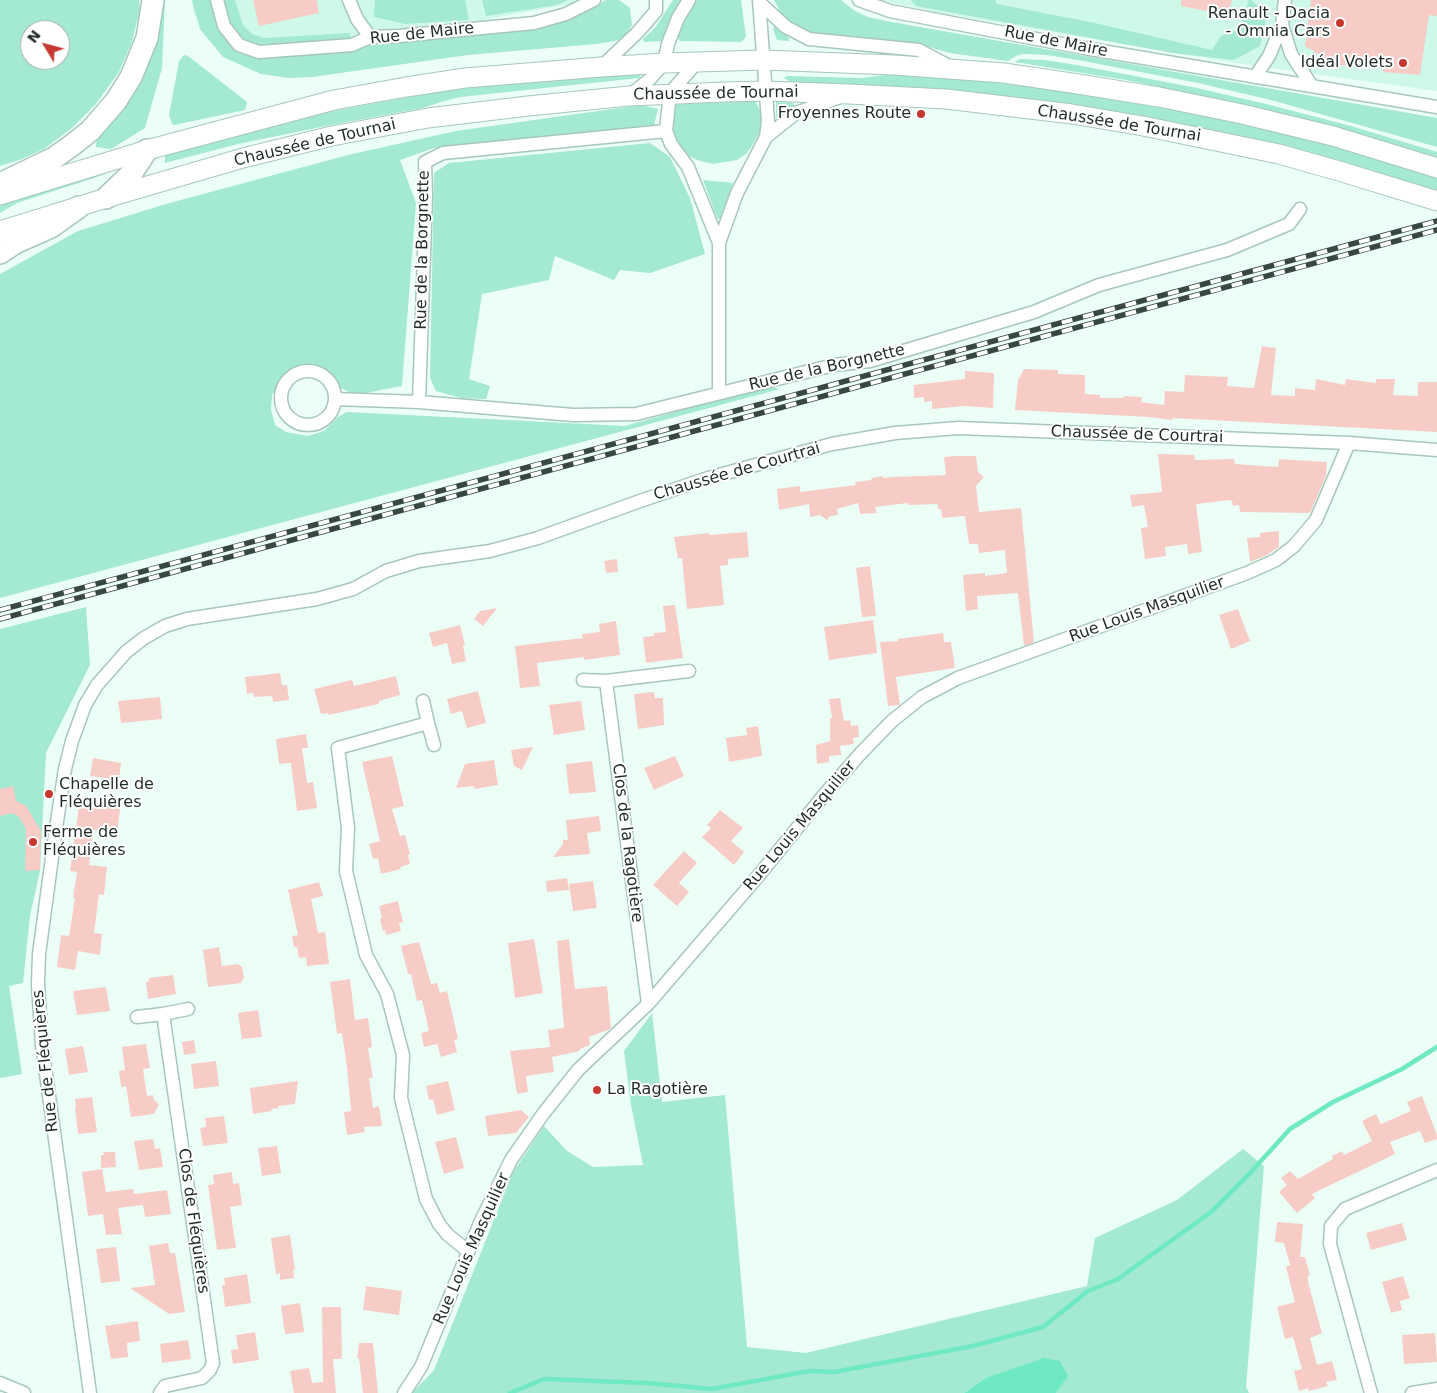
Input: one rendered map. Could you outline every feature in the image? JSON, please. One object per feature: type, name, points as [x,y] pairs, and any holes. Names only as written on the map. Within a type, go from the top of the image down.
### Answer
[{"type":"highway","points":[[0,184],[54,158],[66,150],[90,131],[116,102],[131,77],[147,38],[153,0]]},
{"type":"highway","points":[[106,198],[131,174],[147,150]]},
{"type":"highway","points":[[0,253],[15,243],[51,227],[79,207]]},
{"type":"main road","name":"Chaussée de Tournai","points":[[0,195],[147,150],[334,100],[406,87],[465,78],[601,67],[764,60],[884,64],[1004,73],[1160,97],[1333,136],[1437,168]]},
{"type":"main road","name":"Chaussée de Tournai","points":[[0,231],[243,158],[332,136],[428,118],[528,106],[670,93],[766,91],[946,99],[1072,114],[1143,126],[1279,154],[1437,201]]},
{"type":"street","name":"Rue de Maire","points":[[217,0],[224,26],[239,45],[259,52],[352,45],[370,37],[400,36],[534,23],[566,14],[594,0]]},
{"type":"street","points":[[349,0],[357,19],[370,37]]},
{"type":"street","points":[[601,67],[637,34],[656,11],[656,0]]},
{"type":"street","points":[[629,96],[649,80],[664,63],[668,44],[678,18],[689,0]]},
{"type":"street","name":"Rue de Maire","points":[[859,0],[890,11],[1084,48],[1437,107]]},
{"type":"street","points":[[1255,77],[1268,56],[1282,25],[1285,0]]},
{"type":"street","points":[[719,392],[719,243],[737,193],[766,136],[768,110],[759,1]]},
{"type":"street","points":[[759,1],[786,27],[810,39],[919,50],[956,70]]},
{"type":"street","points":[[1282,25],[1291,54],[1312,86]]},
{"type":"street","points":[[697,62],[670,93],[666,131],[672,144],[688,167],[719,243]]},
{"type":"street","points":[[766,136],[796,113],[849,94]]},
{"type":"street","name":"Rue de la Borgnette","points":[[419,402],[426,195],[425,162],[443,154],[666,131]]},
{"type":"street","name":"Rue de la Borgnette","points":[[335,399],[419,402],[573,415],[636,414],[719,392],[834,366],[870,361],[1034,312],[1099,285],[1227,250],[1289,224],[1300,209]]},
{"type":"street","points":[[311,371],[324,376],[332,385],[335,399],[333,409],[328,417],[317,424],[307,426],[296,423],[286,415],[282,408],[281,396],[284,386],[290,378],[300,372],[311,371]]},
{"type":"street","name":"Chaussée de Courtrai","points":[[87,702],[97,685],[126,652],[144,638],[165,626],[187,619],[317,600],[353,589],[386,571],[419,561],[490,551],[528,540],[708,478],[832,444],[895,433],[958,428],[1349,443],[1437,450]]},
{"type":"street","name":"Rue Louis Masquilier","points":[[404,1393],[421,1367],[480,1223],[511,1160],[543,1114],[578,1070],[648,1004],[759,875],[860,753],[906,708],[922,697],[958,678],[1247,574],[1276,560],[1294,546],[1316,520],[1349,443]]},
{"type":"street","points":[[583,680],[606,682],[689,671]]},
{"type":"street","name":"Clos de la Ragotière","points":[[606,682],[648,1004]]},
{"type":"street","points":[[423,701],[434,745]]},
{"type":"street","name":"Rue de Fléquières","points":[[87,702],[72,741],[65,769],[39,954],[38,984],[42,1045],[90,1393]]},
{"type":"street","points":[[428,723],[338,748],[348,828],[346,871],[366,956],[387,994],[403,1055],[400,1098],[426,1199],[438,1224],[448,1236],[468,1252]]},
{"type":"street","points":[[137,1017],[188,1009]]},
{"type":"street","name":"Clos de Fléquières","points":[[160,1393],[165,1386],[202,1378],[210,1370],[213,1363],[163,1014]]},
{"type":"street","points":[[1371,1393],[1330,1244],[1331,1226],[1345,1209],[1437,1170]]},
{"type":"street","points":[[0,1383],[24,1393]]},
{"type":"street","points":[[1412,1393],[1437,1389]]},
{"type":"shaded area","points":[[0,0],[139,0],[140,9],[132,42],[119,72],[95,105],[72,128],[44,149],[0,166]]},
{"type":"shaded area","points":[[160,0],[165,0],[162,68],[145,128],[111,149],[96,147],[97,134]]},
{"type":"shaded area","points":[[192,0],[577,0],[571,4],[461,24],[248,53],[194,15]]},
{"type":"shaded area","points":[[192,0],[211,0],[223,34],[230,43],[263,56],[536,28],[565,20],[606,0],[619,0],[630,8],[632,25],[624,37],[616,41],[468,55],[312,77],[289,78],[261,74],[223,57],[200,29]]},
{"type":"shaded area","points":[[222,0],[235,0],[243,25],[252,34],[264,38],[350,33],[351,39],[262,48],[247,42],[236,32],[226,19]]},
{"type":"shaded area","points":[[375,0],[465,0],[469,20],[405,24],[374,17]]},
{"type":"shaded area","points":[[482,0],[568,0],[557,5],[486,16]]},
{"type":"shaded area","points":[[673,0],[683,0],[662,41],[644,42],[643,39],[655,28]]},
{"type":"shaded area","points":[[695,0],[741,0],[746,37],[741,42],[680,41],[676,35]]},
{"type":"shaded area","points":[[774,0],[841,0],[855,11],[868,17],[886,21],[1437,118],[1437,147],[1271,100],[1198,83],[1078,60],[1025,54],[1018,55],[1008,61],[950,53],[918,44],[815,36],[784,19]]},
{"type":"shaded area","points":[[881,0],[1437,0],[1437,91],[1228,62],[935,12]]},
{"type":"shaded area","points":[[911,0],[995,0],[997,4],[1095,23],[1212,50],[1221,36],[1240,29],[1249,0],[1267,15],[1260,46],[1234,60],[1173,53],[916,6]]},
{"type":"shaded area","points":[[775,26],[789,38],[789,41],[777,40],[773,29]]},
{"type":"shaded area","points":[[184,55],[188,56],[247,102],[245,110],[172,124],[169,115],[179,61]]},
{"type":"shaded area","points":[[1020,59],[1044,60],[1077,65],[1197,88],[1270,105],[1351,126],[1437,152],[1437,159],[1257,108],[1126,80],[1015,62]]},
{"type":"shaded area","points":[[640,72],[641,76],[639,78],[460,97],[423,108],[238,144],[165,163],[165,154],[279,121],[465,88]]},
{"type":"shaded area","points":[[892,74],[965,79],[1087,94],[1259,127],[1315,141],[1437,177],[1437,191],[1299,150],[1188,125],[1127,114],[984,94],[803,83],[791,82],[784,78],[787,76],[862,78]]},
{"type":"shaded area","points":[[755,101],[761,112],[761,130],[746,154],[737,160],[713,164],[697,160],[689,156],[672,132],[674,108],[677,104]]},
{"type":"shaded area","points":[[776,102],[793,103],[795,107],[776,118]]},
{"type":"shaded area","points":[[641,105],[658,109],[654,125],[434,148],[400,160],[416,203],[402,386],[355,395],[339,387],[329,376],[314,367],[292,367],[272,395],[271,410],[275,425],[286,432],[308,436],[324,431],[338,417],[347,412],[625,426],[767,386],[780,389],[0,598],[0,274],[78,231],[166,204],[348,155],[456,131]]},
{"type":"shaded area","points":[[650,143],[670,157],[690,198],[705,254],[650,273],[620,270],[614,280],[555,256],[549,280],[482,294],[469,379],[490,386],[486,399],[461,398],[436,391],[430,378],[434,173],[449,163]]},
{"type":"shaded area","points":[[113,170],[17,203],[0,213],[0,200]]},
{"type":"shaded area","points":[[703,180],[733,183],[720,219],[717,218]]},
{"type":"shaded area","points":[[86,607],[90,665],[46,753],[40,871],[30,916],[23,983],[9,986],[22,1074],[0,1078],[0,629]]},
{"type":"shaded area","points":[[652,1013],[662,1102],[725,1095],[747,1347],[806,1353],[1087,1286],[1095,1238],[1177,1200],[1243,1149],[1264,1166],[1246,1387],[1249,1393],[1056,1393],[1067,1376],[986,1378],[964,1393],[412,1393],[434,1370],[513,1172],[544,1126],[567,1151],[593,1167],[643,1165],[631,1105],[624,1051]]},
{"type":"shaded area","points":[[1044,1358],[1060,1361],[1068,1376],[1056,1393],[964,1393],[986,1378]]},
{"type":"building","points":[[253,0],[317,0],[319,13],[259,26]]},
{"type":"building","points":[[1181,0],[1232,0],[1228,15],[1181,6]]},
{"type":"building","points":[[1311,0],[1437,0],[1437,16],[1429,15],[1420,75],[1383,72],[1383,68],[1336,65],[1305,46]]},
{"type":"building","points":[[1262,346],[1276,348],[1271,395],[1295,396],[1295,388],[1315,390],[1316,379],[1345,385],[1346,379],[1376,383],[1376,379],[1395,379],[1393,395],[1418,396],[1418,382],[1437,382],[1437,432],[1173,418],[1172,420],[1149,417],[1015,410],[1018,380],[1024,369],[1058,370],[1058,374],[1085,375],[1085,394],[1100,395],[1100,398],[1142,397],[1141,402],[1164,405],[1165,391],[1184,392],[1185,375],[1228,377],[1227,386],[1254,388]]},
{"type":"building","points":[[965,371],[994,373],[993,408],[964,406],[932,409],[932,401],[924,402],[924,397],[914,398],[914,385],[965,379]]},
{"type":"building","points":[[1158,454],[1194,455],[1195,460],[1234,459],[1235,464],[1278,467],[1279,459],[1327,462],[1326,476],[1310,513],[1240,512],[1239,505],[1233,506],[1230,500],[1196,504],[1202,552],[1188,554],[1187,544],[1165,547],[1166,556],[1145,559],[1141,528],[1148,527],[1144,505],[1132,507],[1130,495],[1162,492]]},
{"type":"building","points":[[976,456],[978,472],[984,477],[976,486],[979,512],[1021,508],[1034,642],[1024,646],[1018,593],[977,596],[978,609],[966,611],[963,575],[985,573],[985,576],[1007,573],[1005,550],[979,553],[978,544],[969,544],[965,516],[942,518],[941,509],[938,509],[938,504],[909,505],[908,503],[875,507],[877,513],[860,514],[858,503],[837,509],[838,515],[830,516],[827,520],[820,515],[810,517],[809,504],[779,510],[777,489],[800,486],[800,492],[856,485],[855,482],[872,480],[871,478],[883,476],[883,478],[946,475],[944,457]]},
{"type":"building","points":[[1279,531],[1279,547],[1267,555],[1250,562],[1247,538],[1260,537],[1260,533]]},
{"type":"building","points":[[747,532],[749,557],[728,559],[728,565],[720,566],[724,605],[687,609],[682,558],[678,558],[674,537],[709,533],[709,535]]},
{"type":"building","points":[[617,559],[618,572],[606,573],[604,561]]},
{"type":"building","points":[[870,566],[876,616],[862,617],[856,568]]},
{"type":"building","points":[[675,605],[683,658],[646,663],[643,637],[654,636],[654,633],[666,632],[663,606]]},
{"type":"building","points":[[497,608],[483,626],[474,619],[480,611]]},
{"type":"building","points":[[1238,609],[1250,641],[1231,649],[1219,615]]},
{"type":"building","points":[[873,620],[877,653],[829,660],[824,627]]},
{"type":"building","points":[[616,621],[620,655],[584,660],[584,657],[537,663],[540,686],[520,688],[515,646],[583,638],[582,634],[600,632],[599,624]]},
{"type":"building","points":[[460,625],[465,645],[463,646],[466,661],[452,664],[447,643],[433,647],[429,633]]},
{"type":"building","points":[[943,633],[944,642],[951,642],[955,668],[896,677],[900,705],[888,706],[880,642],[898,641],[898,639]]},
{"type":"building","points":[[280,673],[282,685],[287,685],[289,700],[273,702],[272,696],[254,697],[253,693],[247,694],[245,677]]},
{"type":"building","points":[[396,676],[400,695],[379,701],[379,704],[328,715],[328,713],[321,714],[314,689],[352,680],[354,686]]},
{"type":"building","points":[[478,691],[486,723],[467,728],[462,711],[451,714],[447,699]]},
{"type":"building","points":[[654,692],[655,698],[663,698],[664,725],[638,729],[634,694]]},
{"type":"building","points":[[160,697],[162,719],[121,723],[118,701]]},
{"type":"building","points":[[840,698],[844,721],[850,720],[851,726],[858,725],[859,737],[853,738],[854,744],[840,746],[841,755],[829,756],[829,762],[817,764],[816,745],[830,741],[830,718],[832,718],[829,699]]},
{"type":"building","points":[[581,701],[585,730],[554,735],[549,705]]},
{"type":"building","points":[[758,726],[762,756],[729,762],[726,738],[747,735],[746,728]]},
{"type":"building","points":[[306,734],[308,748],[302,748],[307,783],[313,782],[317,808],[297,811],[291,763],[279,764],[276,739]]},
{"type":"building","points":[[533,747],[522,770],[514,766],[511,750]]},
{"type":"building","points":[[392,756],[404,806],[392,809],[400,836],[405,835],[410,854],[408,855],[410,864],[400,867],[401,869],[381,874],[378,858],[373,859],[369,844],[380,841],[362,762]]},
{"type":"building","points":[[675,756],[684,776],[654,790],[644,768]]},
{"type":"building","points":[[93,758],[121,763],[119,780],[90,776]]},
{"type":"building","points":[[494,760],[498,785],[475,789],[474,786],[456,788],[465,764]]},
{"type":"building","points":[[592,761],[596,792],[569,794],[566,764]]},
{"type":"building","name":"Ferme de Fléquières","points":[[13,786],[16,801],[26,806],[41,831],[40,870],[25,871],[26,829],[19,817],[12,813],[0,816],[0,789]]},
{"type":"building","points":[[95,799],[121,803],[117,832],[94,830],[89,865],[107,867],[104,895],[99,894],[94,933],[102,934],[100,955],[78,951],[75,970],[57,967],[61,935],[69,936],[75,898],[73,898],[77,872],[70,871],[79,806],[94,808]]},
{"type":"building","points":[[720,810],[743,828],[731,841],[744,852],[734,865],[702,837],[711,828],[707,825]]},
{"type":"building","points":[[599,816],[601,831],[587,833],[590,854],[553,857],[563,844],[563,840],[568,840],[566,820]]},
{"type":"building","points":[[684,851],[697,863],[679,883],[689,892],[677,906],[653,885]]},
{"type":"building","points":[[567,878],[569,890],[547,892],[546,881]]},
{"type":"building","points":[[593,881],[597,908],[573,911],[569,884]]},
{"type":"building","points":[[319,882],[323,896],[311,899],[318,933],[325,932],[329,964],[307,966],[306,957],[299,958],[297,947],[294,947],[292,936],[298,935],[288,890]]},
{"type":"building","points":[[398,901],[403,922],[399,923],[401,931],[386,935],[380,919],[382,918],[379,906]]},
{"type":"building","points":[[534,939],[543,993],[515,998],[508,943]]},
{"type":"building","points":[[569,939],[575,989],[607,986],[611,1028],[589,1037],[590,1045],[580,1049],[580,1051],[552,1057],[554,1072],[526,1076],[528,1092],[517,1094],[510,1051],[550,1047],[548,1030],[564,1028],[557,941]]},
{"type":"building","points":[[419,942],[431,984],[437,983],[440,993],[447,991],[458,1039],[454,1040],[457,1052],[441,1057],[437,1044],[424,1047],[421,1033],[429,1031],[422,1000],[417,1001],[411,974],[408,974],[401,946]]},
{"type":"building","points":[[219,947],[222,966],[238,964],[242,967],[244,977],[241,983],[208,987],[203,950]]},
{"type":"building","points":[[173,975],[176,994],[148,999],[146,982],[149,981],[149,978]]},
{"type":"building","points":[[350,979],[355,1020],[368,1018],[372,1047],[368,1048],[373,1078],[369,1078],[373,1108],[379,1106],[382,1126],[364,1127],[365,1132],[347,1135],[344,1112],[351,1111],[347,1067],[342,1033],[337,1034],[330,982]]},
{"type":"building","points":[[106,987],[110,1011],[77,1015],[73,991]]},
{"type":"building","points":[[258,1010],[262,1037],[242,1039],[238,1013]]},
{"type":"building","points":[[194,1040],[196,1053],[184,1055],[182,1042]]},
{"type":"building","points":[[146,1044],[150,1068],[143,1069],[147,1096],[153,1095],[154,1100],[159,1104],[154,1114],[131,1117],[126,1086],[121,1087],[119,1071],[125,1070],[122,1047]]},
{"type":"building","points":[[83,1046],[88,1072],[69,1075],[65,1049]]},
{"type":"building","points":[[216,1061],[219,1086],[194,1089],[191,1064]]},
{"type":"building","points":[[298,1081],[295,1104],[278,1106],[279,1108],[271,1109],[272,1111],[253,1114],[250,1088]]},
{"type":"building","points":[[448,1081],[455,1110],[437,1115],[433,1099],[429,1100],[426,1086]]},
{"type":"building","points":[[1422,1096],[1437,1139],[1425,1143],[1420,1131],[1390,1142],[1395,1154],[1312,1194],[1315,1198],[1297,1213],[1279,1192],[1287,1185],[1281,1178],[1290,1171],[1298,1179],[1333,1159],[1332,1156],[1342,1151],[1344,1155],[1372,1141],[1362,1121],[1376,1114],[1381,1124],[1411,1111],[1407,1102]]},
{"type":"building","points":[[92,1097],[97,1132],[78,1134],[75,1099]]},
{"type":"building","points":[[521,1110],[529,1117],[516,1133],[488,1136],[485,1116]]},
{"type":"building","points":[[224,1116],[228,1143],[203,1146],[200,1128],[206,1127],[205,1118]]},
{"type":"building","points":[[456,1137],[464,1168],[444,1174],[435,1142]]},
{"type":"building","points":[[153,1139],[155,1149],[160,1148],[163,1167],[139,1170],[134,1141]]},
{"type":"building","points":[[277,1146],[281,1173],[262,1176],[258,1148]]},
{"type":"building","points":[[103,1152],[115,1152],[116,1167],[101,1168],[101,1155],[104,1155]]},
{"type":"building","points":[[102,1169],[106,1192],[133,1189],[134,1194],[167,1190],[171,1214],[145,1217],[143,1205],[118,1208],[122,1234],[106,1235],[103,1214],[88,1216],[82,1172]]},
{"type":"building","points":[[232,1172],[233,1184],[239,1183],[242,1205],[230,1207],[236,1248],[217,1250],[208,1185],[214,1184],[213,1175]]},
{"type":"building","points":[[1277,1222],[1303,1224],[1300,1257],[1305,1257],[1310,1276],[1308,1276],[1308,1282],[1322,1333],[1310,1338],[1317,1365],[1332,1361],[1337,1380],[1326,1382],[1328,1386],[1309,1391],[1308,1388],[1299,1391],[1294,1371],[1302,1369],[1293,1337],[1285,1339],[1277,1307],[1295,1302],[1286,1267],[1290,1265],[1284,1243],[1275,1242]]},
{"type":"building","points":[[1402,1223],[1407,1240],[1371,1250],[1366,1233]]},
{"type":"building","points":[[290,1235],[295,1270],[293,1270],[294,1278],[280,1280],[280,1273],[276,1274],[271,1238]]},
{"type":"building","points":[[168,1243],[170,1253],[175,1253],[185,1312],[169,1314],[130,1288],[155,1285],[149,1246]]},
{"type":"building","points":[[116,1247],[120,1281],[101,1283],[96,1249]]},
{"type":"building","points":[[247,1274],[251,1303],[225,1307],[222,1285],[225,1285],[224,1278]]},
{"type":"building","points":[[1403,1276],[1410,1298],[1400,1301],[1402,1310],[1391,1313],[1382,1282]]},
{"type":"building","points":[[366,1286],[402,1291],[399,1315],[363,1310]]},
{"type":"building","points":[[300,1303],[304,1332],[285,1334],[281,1306]]},
{"type":"building","points":[[322,1307],[341,1307],[342,1359],[333,1359],[336,1393],[294,1393],[290,1371],[309,1368],[312,1383],[323,1382]]},
{"type":"building","points":[[138,1321],[140,1341],[127,1343],[128,1357],[111,1359],[105,1326]]},
{"type":"building","points":[[255,1332],[259,1360],[233,1364],[231,1350],[238,1349],[236,1335]]},
{"type":"building","points":[[1435,1333],[1437,1362],[1404,1364],[1402,1335]]},
{"type":"building","points":[[188,1340],[191,1359],[162,1363],[160,1344]]},
{"type":"building","points":[[359,1343],[373,1343],[378,1393],[363,1393],[359,1358],[357,1358]]},
{"type":"waterway","points":[[510,1393],[544,1379],[647,1383],[712,1389],[809,1371],[834,1372],[973,1346],[1043,1327],[1088,1291],[1118,1279],[1211,1212],[1290,1129],[1333,1102],[1402,1069],[1437,1047]]},
{"type":"railway","points":[[0,610],[1437,221]]},
{"type":"railway","points":[[0,619],[1437,230]]},
{"type":"place","name":"Renault - Dacia - Omnia Cars","points":[[1340,23]]},
{"type":"place","name":"Idéal Volets","points":[[1403,63]]},
{"type":"place","name":"Froyennes Route","points":[[921,114]]},
{"type":"place","name":"Chapelle de Fléquières","points":[[49,794]]},
{"type":"place","name":"Ferme de Fléquières","points":[[33,842]]},
{"type":"place","name":"La Ragotière","points":[[597,1090]]}]
